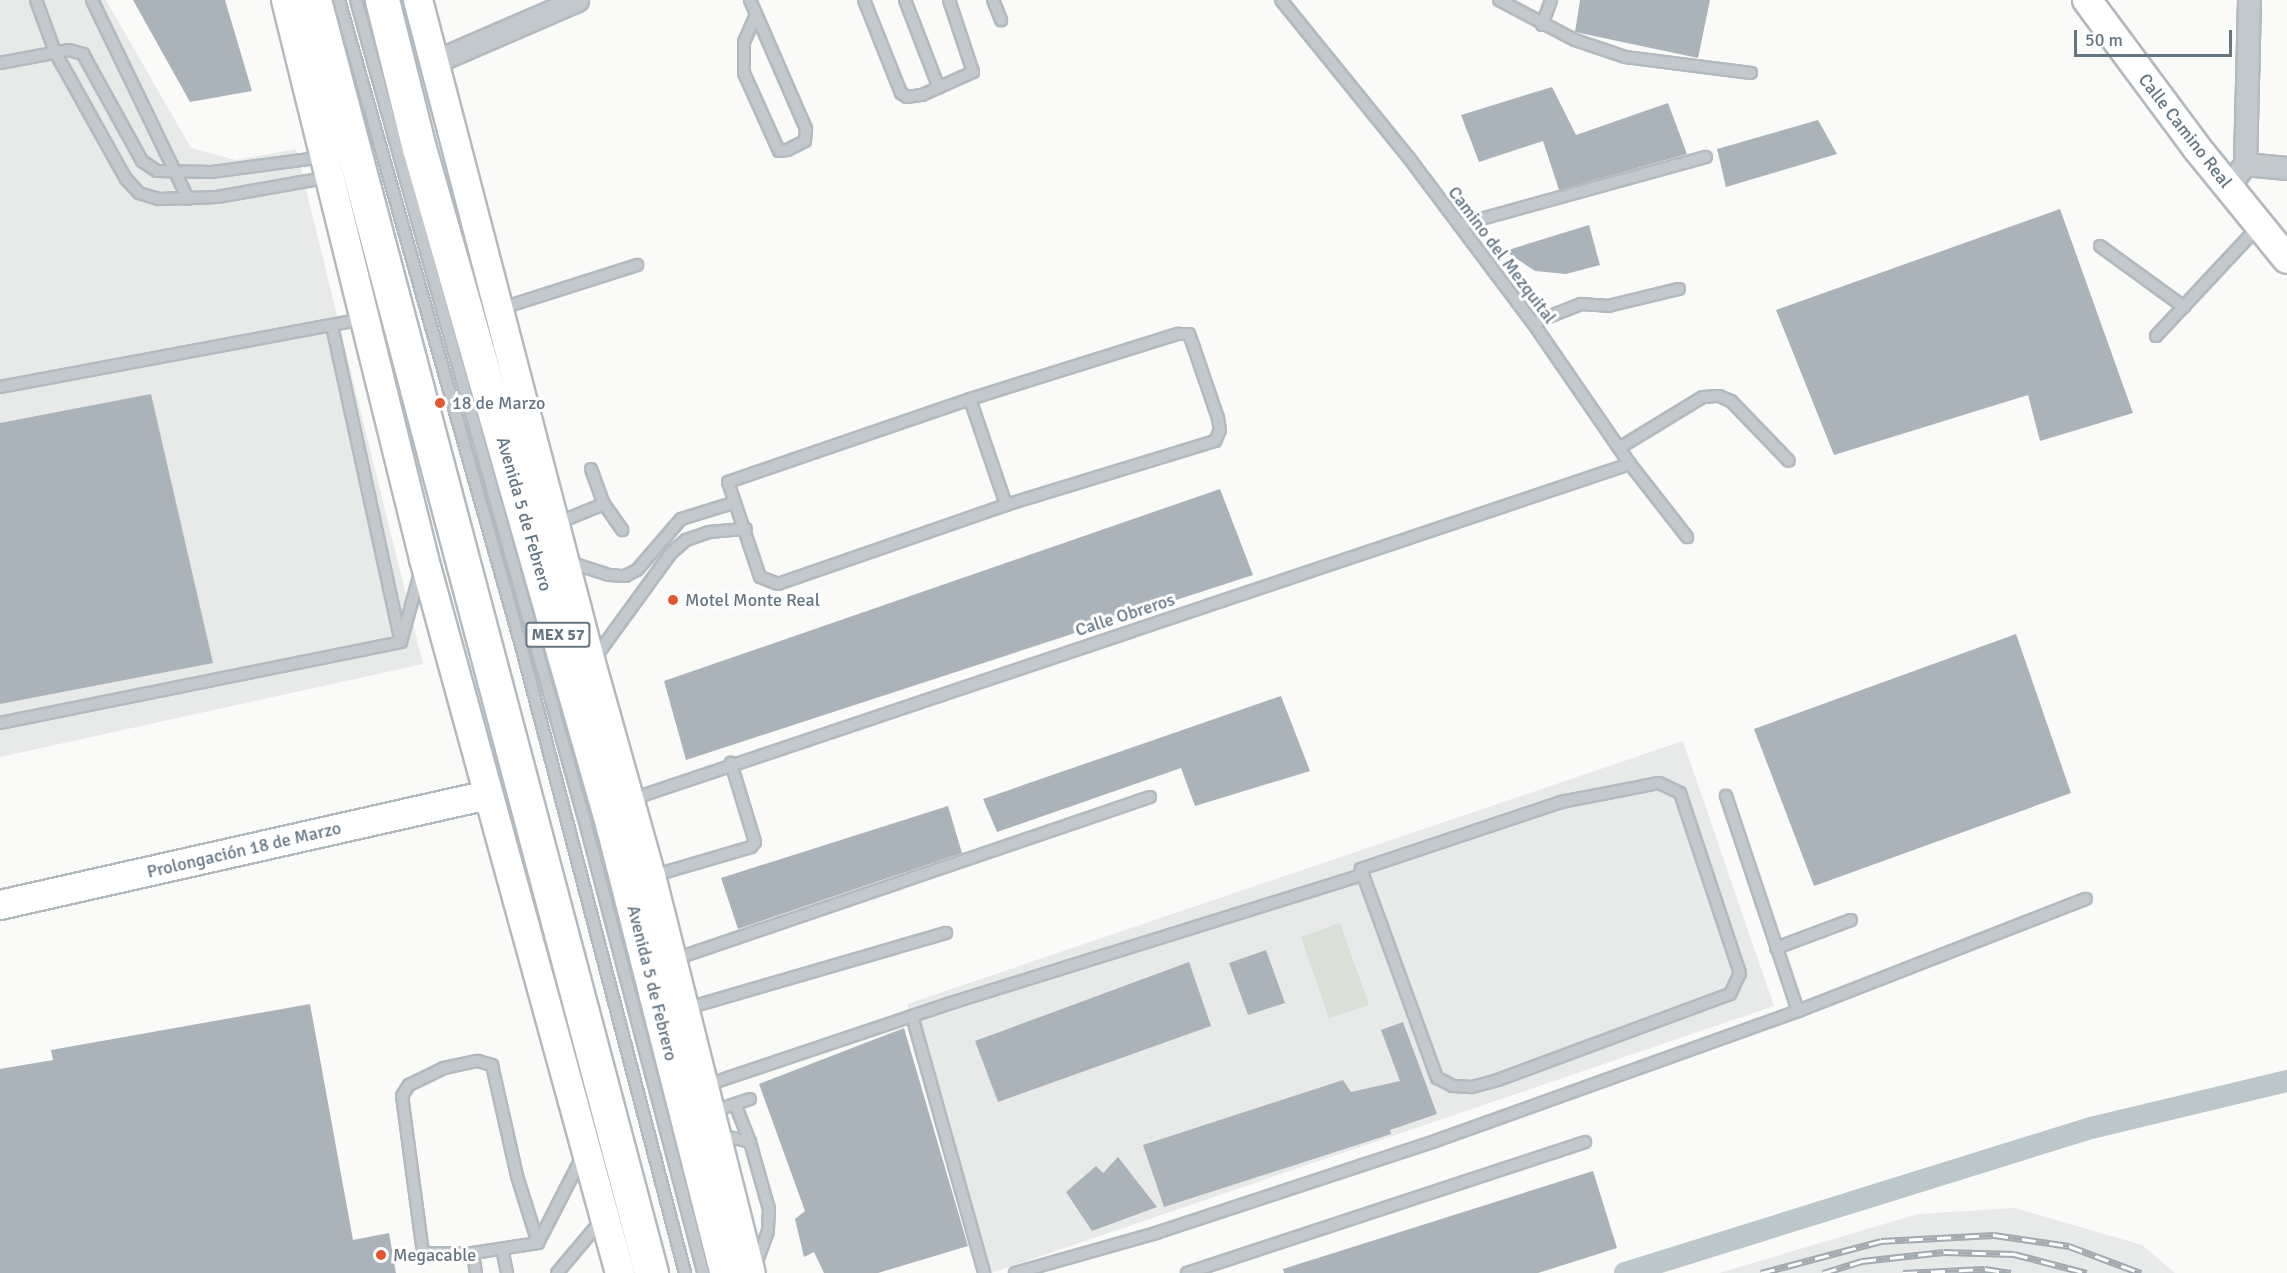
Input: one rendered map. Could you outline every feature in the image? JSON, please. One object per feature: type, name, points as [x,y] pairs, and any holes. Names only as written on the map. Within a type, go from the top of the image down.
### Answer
[{"type":"highway","points":[[314,0],[651,1273]]},
{"type":"highway","name":"Avenida 5 de Febrero","points":[[382,0],[426,171],[613,827],[727,1273]]},
{"type":"main road","points":[[286,0],[367,318],[424,559],[620,1273]]},
{"type":"main road","name":"Avenida 5 de Febrero","points":[[418,0],[591,663],[651,876],[684,1009],[716,1109],[752,1273]]},
{"type":"main road","name":"Calle Camino Real","points":[[2087,0],[2236,175],[2259,226],[2287,259]]},
{"type":"main road","name":"Prolongación 18 de Marzo","points":[[0,904],[488,795]]},
{"type":"street","points":[[434,62],[578,0]]},
{"type":"street","points":[[2249,0],[2236,175],[2287,168]]},
{"type":"lane","points":[[36,0],[55,52],[126,179],[139,193],[159,199],[217,197],[329,167]]},
{"type":"lane","points":[[92,0],[188,198]]},
{"type":"lane","points":[[339,0],[521,645],[685,1273]]},
{"type":"lane","points":[[356,0],[584,818],[703,1273]]},
{"type":"lane","points":[[750,0],[806,129],[805,141],[787,150],[779,151],[744,73],[744,42],[756,15]]},
{"type":"lane","points":[[864,0],[901,93],[907,97],[922,95],[968,75],[974,66],[949,0]]},
{"type":"lane","points":[[905,0],[939,88]]},
{"type":"lane","points":[[993,0],[1001,20]]},
{"type":"lane","name":"Camino del Mezquital","points":[[1281,0],[1459,225],[1533,323],[1630,464],[1687,537]]},
{"type":"lane","points":[[1499,0],[1542,25],[1625,57],[1751,73]]},
{"type":"lane","points":[[1542,25],[1551,0]]},
{"type":"lane","points":[[0,63],[69,50],[83,54],[142,161],[157,171],[178,174],[329,167]]},
{"type":"lane","points":[[1459,225],[1706,157]]},
{"type":"lane","points":[[2156,336],[2259,226]]},
{"type":"lane","points":[[2100,246],[2184,307]]},
{"type":"lane","points":[[498,309],[637,265]]},
{"type":"lane","points":[[1533,323],[1561,309],[1581,304],[1608,306],[1679,289]]},
{"type":"lane","points":[[0,387],[367,318]]},
{"type":"lane","points":[[332,326],[401,642]]},
{"type":"lane","points":[[1178,334],[1188,334],[1218,418],[1220,430],[1215,441],[1006,505],[778,584],[760,577],[746,529],[727,488],[733,480],[970,399],[1178,334]]},
{"type":"lane","points":[[1619,448],[1703,397],[1719,396],[1731,401],[1789,461]]},
{"type":"lane","points":[[970,399],[1006,505]]},
{"type":"lane","name":"Calle Obreros","points":[[630,799],[731,763],[1630,464]]},
{"type":"lane","points":[[591,469],[604,504],[622,530]]},
{"type":"lane","points":[[564,561],[609,575],[625,576],[637,570],[681,519],[733,503]]},
{"type":"lane","points":[[554,524],[604,504]]},
{"type":"lane","points":[[591,663],[671,553],[686,540],[702,535],[746,529]]},
{"type":"lane","points":[[401,642],[424,559]]},
{"type":"lane","points":[[0,723],[401,642]]},
{"type":"lane","points":[[651,876],[751,847],[755,842],[731,763]]},
{"type":"lane","points":[[1659,783],[1680,793],[1740,974],[1730,994],[1687,1013],[1498,1080],[1471,1088],[1454,1086],[1437,1078],[1361,869],[1561,802],[1612,790],[1659,783]]},
{"type":"lane","points":[[1726,796],[1798,1011]]},
{"type":"lane","points":[[672,960],[1150,797]]},
{"type":"lane","points":[[716,1109],[912,1017],[1360,876],[1361,869]]},
{"type":"lane","points":[[1015,1273],[1156,1233],[1435,1141],[1798,1011],[2086,899]]},
{"type":"lane","points":[[1776,948],[1851,920]]},
{"type":"lane","points":[[684,1009],[946,933]]},
{"type":"lane","points":[[912,1017],[984,1273]]},
{"type":"lane","points":[[478,1060],[492,1065],[517,1176],[538,1243],[473,1254],[423,1254],[402,1096],[408,1085],[444,1068],[478,1060]]},
{"type":"lane","points":[[716,1109],[750,1099]]},
{"type":"lane","points":[[716,1109],[750,1142],[769,1209],[768,1231],[752,1273]]},
{"type":"lane","points":[[716,1109],[750,1142]]},
{"type":"lane","points":[[1186,1273],[1585,1142]]},
{"type":"lane","points":[[538,1243],[587,1146]]},
{"type":"lane","points":[[557,1273],[605,1216]]},
{"type":"lane","points":[[502,1249],[507,1273]]},
{"type":"lane","points":[[473,1254],[476,1273]]},
{"type":"shaded area","points":[[0,0],[106,0],[191,148],[236,160],[296,149],[423,664],[0,757]]},
{"type":"shaded area","points":[[1683,741],[1774,1006],[991,1273],[907,1004]]},
{"type":"shaded area","points":[[1340,923],[1369,1005],[1329,1018],[1301,937]]},
{"type":"shaded area","points":[[2015,1208],[2142,1245],[2175,1273],[1719,1273],[1918,1214]]},
{"type":"building","points":[[133,0],[225,0],[252,91],[190,102]]},
{"type":"building","points":[[1580,0],[1710,0],[1698,58],[1575,32]]},
{"type":"building","points":[[1552,87],[1576,135],[1668,103],[1687,154],[1559,190],[1543,141],[1479,162],[1461,115]]},
{"type":"building","points":[[1818,120],[1837,154],[1726,187],[1717,149]]},
{"type":"building","points":[[2060,209],[2133,413],[2040,441],[2028,395],[1834,455],[1776,310]]},
{"type":"building","points":[[1589,225],[1600,265],[1566,274],[1535,271],[1505,251]]},
{"type":"building","points":[[151,394],[213,663],[0,704],[0,423]]},
{"type":"building","points":[[1220,489],[1253,575],[686,760],[664,681]]},
{"type":"building","points":[[2016,634],[2071,793],[1814,886],[1754,729]]},
{"type":"building","points":[[1281,696],[1310,771],[1195,806],[1181,768],[997,832],[983,799]]},
{"type":"building","points":[[948,806],[962,853],[738,929],[721,878]]},
{"type":"building","points":[[1266,950],[1285,1003],[1248,1015],[1229,963]]},
{"type":"building","points":[[1189,962],[1211,1026],[998,1102],[975,1041]]},
{"type":"building","points":[[310,1004],[353,1240],[389,1233],[396,1273],[0,1273],[0,1069],[53,1060],[51,1050]]},
{"type":"building","points":[[1403,1022],[1437,1114],[1390,1130],[1391,1134],[1164,1207],[1143,1145],[1343,1080],[1351,1092],[1400,1081],[1381,1030]]},
{"type":"building","points":[[904,1028],[968,1246],[878,1273],[824,1273],[814,1252],[804,1257],[795,1219],[805,1211],[759,1084]]},
{"type":"building","points":[[1118,1157],[1157,1207],[1092,1231],[1066,1192],[1096,1166],[1103,1173]]},
{"type":"building","points":[[1593,1171],[1617,1248],[1538,1273],[1284,1273],[1283,1269]]},
{"type":"waterway","points":[[1625,1273],[2091,1128],[2287,1081]]},
{"type":"railway","points":[[1761,1273],[1881,1241],[1994,1235],[2069,1246],[2141,1273]]},
{"type":"railway","points":[[1823,1273],[1862,1261],[1944,1252],[2014,1254],[2087,1273]]},
{"type":"railway","points":[[1903,1273],[1985,1269],[2011,1273]]},
{"type":"place","name":"18 de Marzo","points":[[440,403]]},
{"type":"place","name":"Motel Monte Real","points":[[673,600]]},
{"type":"place","name":"Megacable","points":[[381,1255]]}]
